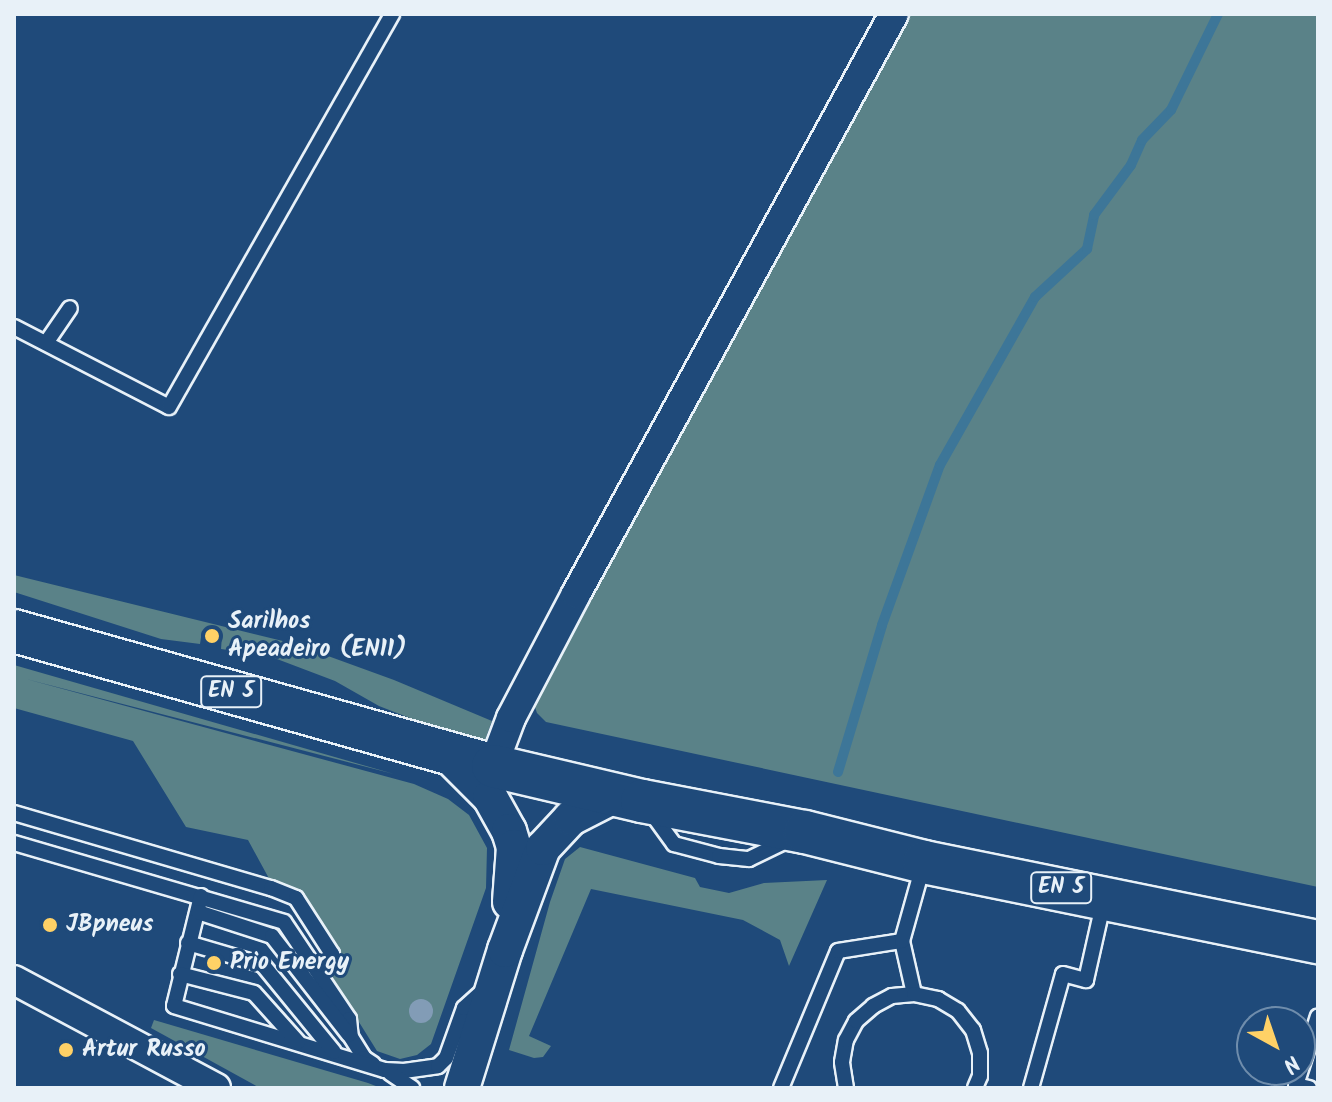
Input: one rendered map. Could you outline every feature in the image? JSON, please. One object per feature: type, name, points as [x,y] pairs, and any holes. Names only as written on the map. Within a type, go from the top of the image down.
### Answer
[{"type":"main road","name":"EN 5","points":[[14,631],[493,766],[629,798],[805,832],[924,862],[1104,896],[1318,942]]},
{"type":"street","points":[[493,766],[511,718],[576,594],[894,14]]},
{"type":"street","points":[[447,754],[490,797],[513,839],[500,965]]},
{"type":"street","points":[[462,1088],[500,965],[548,840],[571,818],[629,798]]},
{"type":"street","points":[[14,980],[216,1088]]},
{"type":"lane","points":[[14,327],[169,407],[392,14]]},
{"type":"lane","points":[[46,343],[70,308]]},
{"type":"lane","points":[[14,813],[296,898],[332,954],[321,978]]},
{"type":"lane","points":[[14,843],[284,922],[349,1019],[351,1037]]},
{"type":"lane","points":[[914,994],[902,941],[924,862]]},
{"type":"lane","points":[[201,896],[174,1006],[381,1068],[421,1070],[438,1066],[446,1058],[464,1008],[500,965]]},
{"type":"lane","points":[[1031,1088],[1063,974],[1086,980],[1104,896]]},
{"type":"lane","points":[[198,912],[272,936],[364,1058],[412,1088]]},
{"type":"lane","points":[[781,1088],[838,951],[902,941]]},
{"type":"lane","points":[[188,943],[263,965],[334,1053]]},
{"type":"lane","points":[[180,974],[254,993],[298,1042]]},
{"type":"lane","points":[[846,1088],[842,1062],[846,1040],[856,1021],[873,1006],[892,996],[914,994],[938,999],[958,1011],[973,1030],[980,1053],[980,1076],[975,1088]]},
{"type":"lane","points":[[1309,1088],[1296,1085],[1318,1016]]},
{"type":"green space","points":[[910,14],[1318,14],[1318,887],[546,722],[537,713],[531,696]]},
{"type":"green space","points":[[14,575],[295,644],[394,680],[492,721],[485,740],[425,724],[379,706],[335,681],[269,656],[221,649],[222,635],[202,631],[200,644],[161,639],[14,592]]},
{"type":"green space","points":[[14,665],[394,774],[26,679],[414,784],[448,799],[469,815],[487,848],[486,888],[431,1044],[417,1055],[400,1059],[377,1051],[331,977],[338,954],[302,895],[272,884],[248,840],[186,827],[133,741],[14,708]]},
{"type":"green space","points":[[580,847],[695,878],[700,887],[729,893],[764,883],[827,880],[789,966],[780,940],[743,920],[591,889],[529,1036],[551,1046],[543,1057],[534,1058],[509,1050],[565,859]]},
{"type":"green space","points":[[154,1020],[381,1088],[260,1088],[151,1028]]},
{"type":"waterway","points":[[838,772],[882,625],[940,465],[1035,297],[1087,249],[1094,215],[1131,165],[1142,140],[1171,110],[1218,14]]},
{"type":"place","name":"Sarilhos Apeadeiro (EN11)","points":[[212,636]]},
{"type":"place","name":"JBpneus","points":[[50,925]]},
{"type":"place","name":"Prio Energy","points":[[214,963]]},
{"type":"place","name":"Artur Russo","points":[[66,1050]]}]
